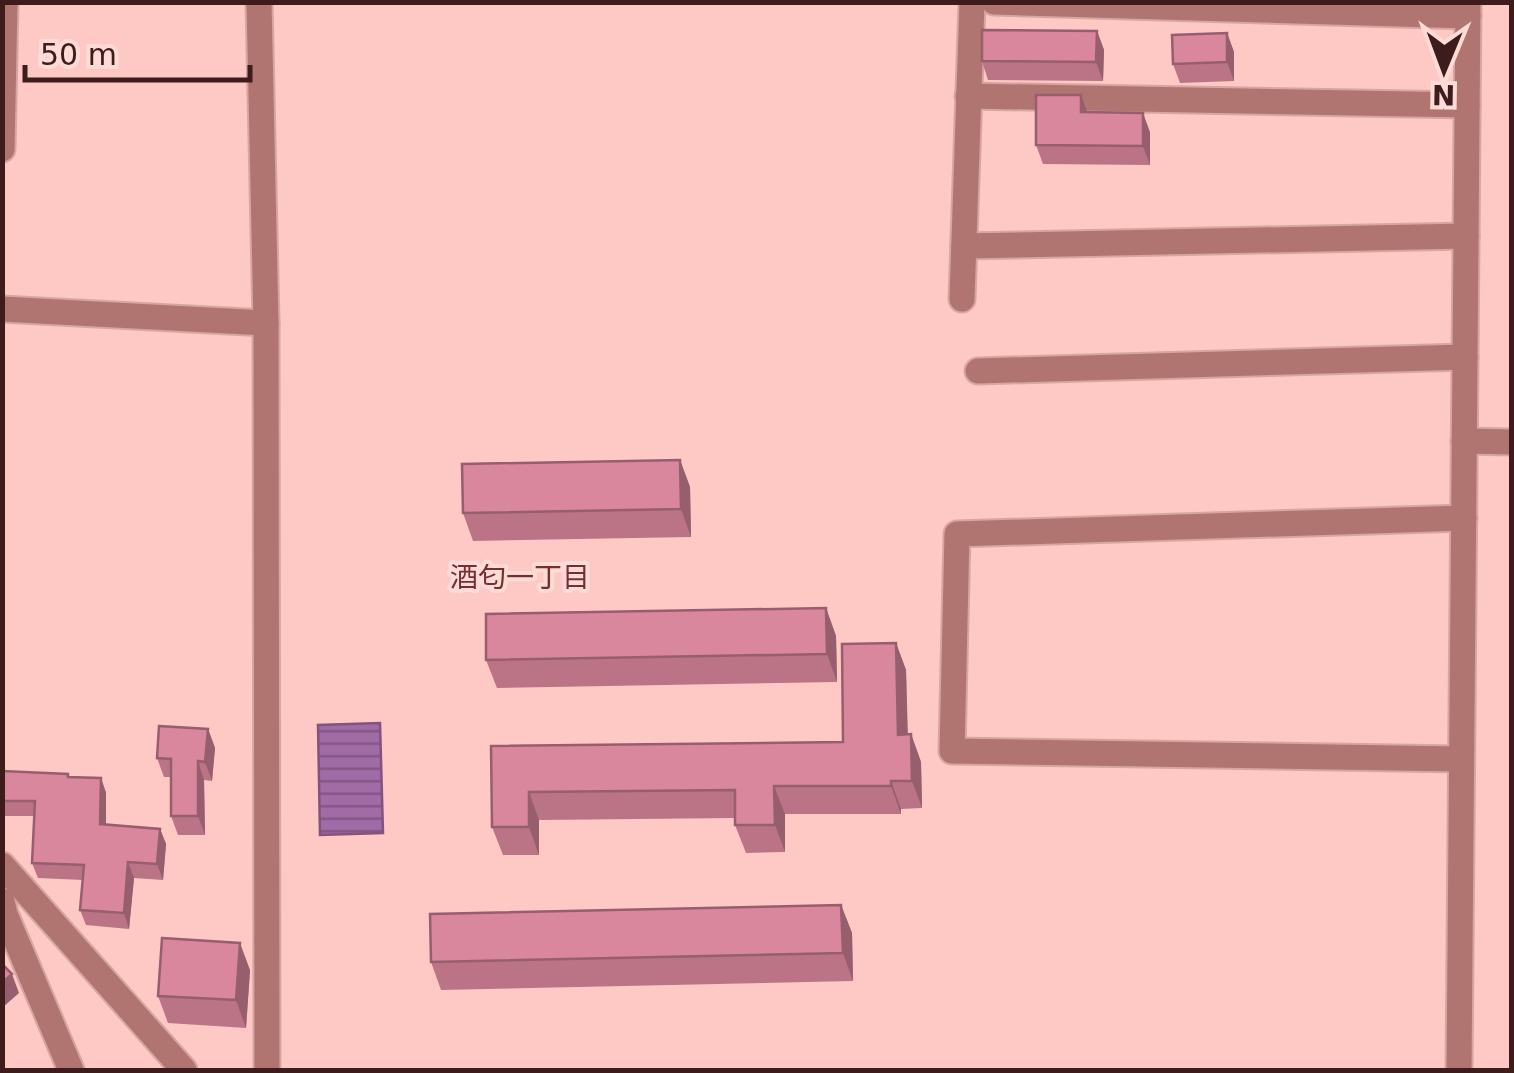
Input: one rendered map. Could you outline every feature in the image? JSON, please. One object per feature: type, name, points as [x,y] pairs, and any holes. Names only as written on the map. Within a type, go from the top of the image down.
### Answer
[{"type":"street","points":[[2,149],[4,2]]},
{"type":"street","points":[[258,2],[266,323],[267,1070]]},
{"type":"street","points":[[962,299],[972,2]]},
{"type":"street","points":[[994,2],[1468,9],[1459,1070]]},
{"type":"street","points":[[968,96],[1467,104]]},
{"type":"street","points":[[964,246],[1466,236]]},
{"type":"street","points":[[2,309],[266,323]]},
{"type":"street","points":[[978,371],[1465,358]]},
{"type":"street","points":[[1464,441],[1512,442]]},
{"type":"street","points":[[1459,758],[952,751],[957,534],[1464,518]]},
{"type":"street","points":[[2,865],[184,1070]]},
{"type":"street","points":[[2,900],[70,1070]]},
{"type":"shaded area","points":[[380,723],[383,833],[320,835],[318,725]]},
{"type":"building","points":[[982,30],[1097,31],[1096,62],[982,61]]},
{"type":"building","points":[[1227,33],[1227,62],[1173,64],[1172,35]]},
{"type":"building","points":[[1036,95],[1081,95],[1081,112],[1143,113],[1143,146],[1036,145]]},
{"type":"building","points":[[680,460],[681,509],[463,513],[462,464]]},
{"type":"building","points":[[826,608],[827,654],[486,660],[486,614]]},
{"type":"building","points":[[896,643],[898,735],[911,734],[912,781],[891,781],[891,786],[774,786],[775,825],[735,825],[735,790],[529,792],[529,827],[492,827],[491,746],[843,742],[842,644]]},
{"type":"building","points":[[159,726],[208,729],[205,762],[198,761],[198,816],[171,816],[171,759],[157,758]]},
{"type":"building","points":[[2,771],[101,778],[100,824],[160,829],[157,864],[128,862],[124,913],[80,910],[84,865],[32,863],[35,801],[2,801]]},
{"type":"building","points":[[841,905],[843,953],[431,962],[430,914]]},
{"type":"building","points":[[162,938],[240,943],[236,1000],[158,996]]},
{"type":"building","points":[[2,964],[12,974],[2,983]]},
{"type":"district","name":"酒匂一丁目","points":[[520,577]]}]
